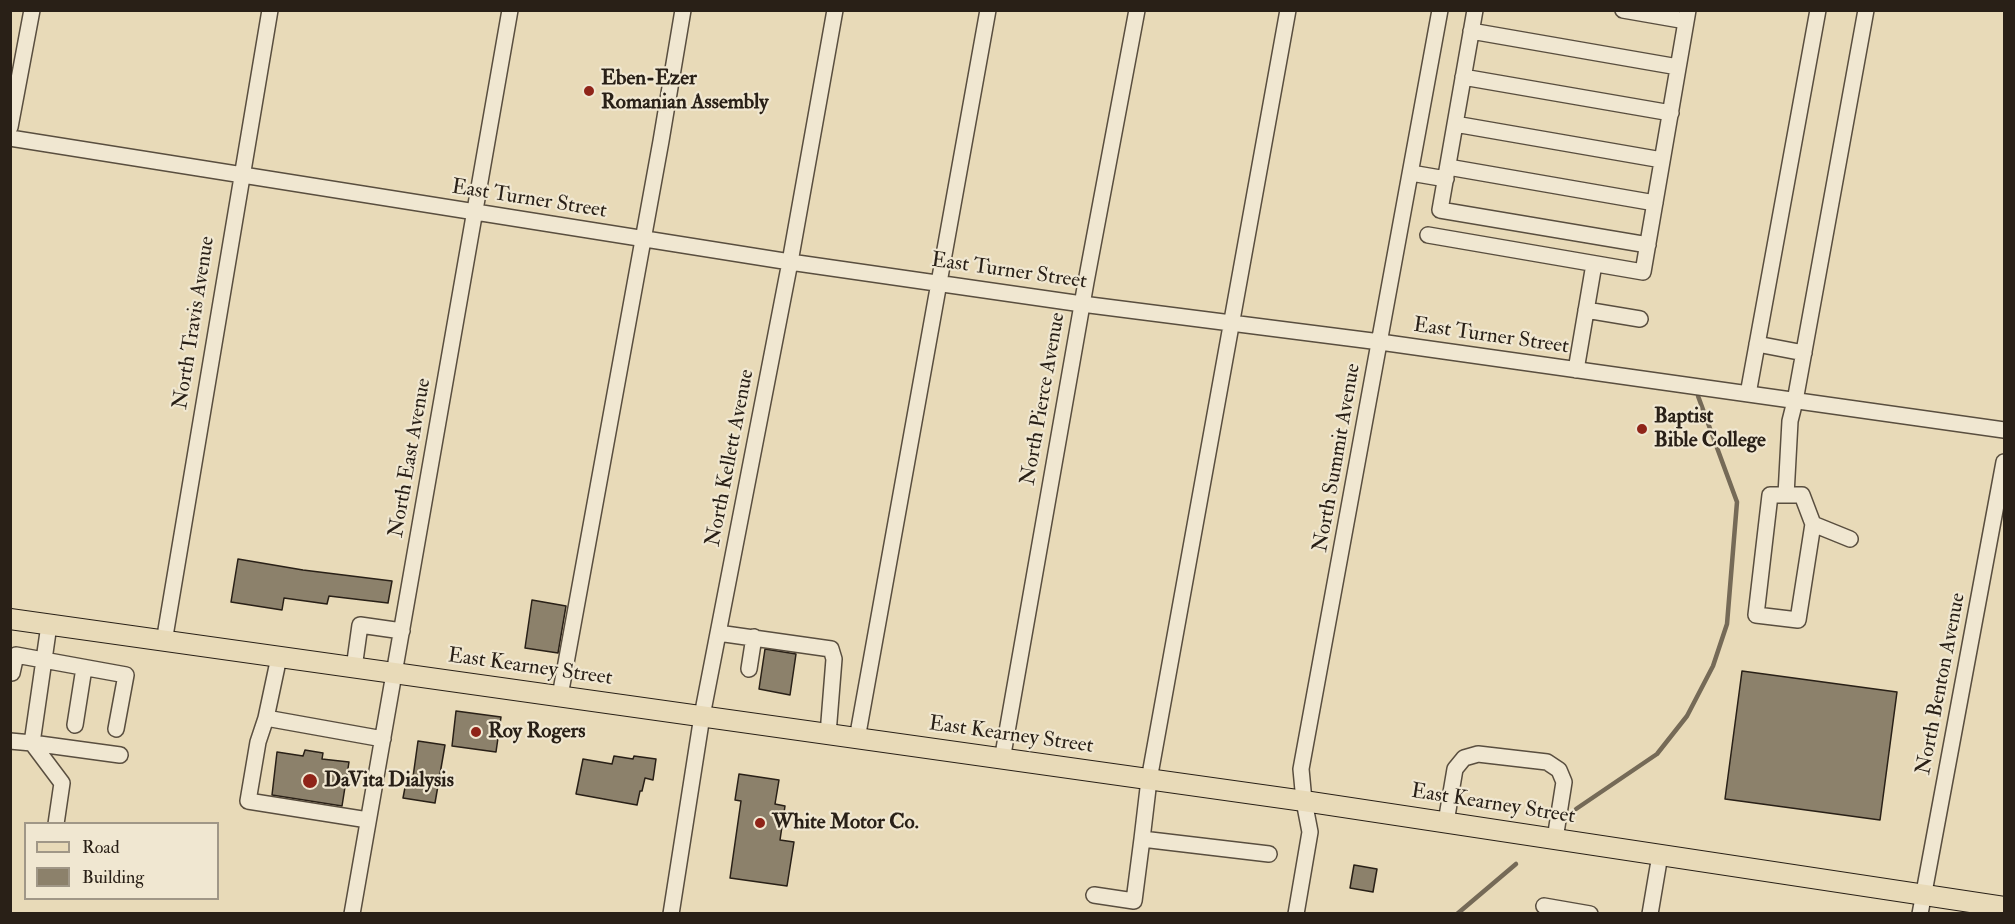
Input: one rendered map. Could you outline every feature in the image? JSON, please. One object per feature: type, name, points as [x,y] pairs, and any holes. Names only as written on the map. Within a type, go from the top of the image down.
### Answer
[{"type":"main road","name":"East Kearney Street","points":[[10,619],[1446,822],[1660,855],[1922,904],[2004,907]]},
{"type":"street","points":[[10,127],[32,10]]},
{"type":"street","name":"North Travis Avenue","points":[[164,642],[270,10]]},
{"type":"street","name":"North East Avenue","points":[[352,914],[510,10]]},
{"type":"street","points":[[560,696],[683,10]]},
{"type":"street","name":"North Kellett Avenue","points":[[671,914],[702,716],[836,10]]},
{"type":"street","points":[[857,739],[988,10]]},
{"type":"street","name":"North Pierce Avenue","points":[[1002,760],[1082,304],[1137,10]]},
{"type":"street","points":[[1094,895],[1134,902],[1149,780],[1288,10]]},
{"type":"street","name":"North Summit Avenue","points":[[1296,914],[1310,832],[1301,769],[1440,10]]},
{"type":"street","points":[[1475,10],[1440,210],[1647,245]]},
{"type":"street","points":[[1428,236],[1643,272],[1687,16],[1623,10]]},
{"type":"street","points":[[1748,394],[1818,10]]},
{"type":"street","points":[[1786,495],[1790,421],[1866,10]]},
{"type":"street","points":[[1471,31],[1678,67]]},
{"type":"street","points":[[1463,77],[1671,113]]},
{"type":"street","points":[[1455,124],[1662,160]]},
{"type":"street","name":"East Turner Street","points":[[10,138],[790,262],[2004,430]]},
{"type":"street","points":[[1411,173],[1447,173],[1655,203]]},
{"type":"street","points":[[1576,370],[1594,264]]},
{"type":"street","points":[[1586,310],[1640,319]]},
{"type":"street","points":[[1757,344],[1804,353]]},
{"type":"street","name":"North Benton Avenue","points":[[1922,904],[2004,462]]},
{"type":"street","points":[[1770,495],[1802,495],[1814,524],[1798,620],[1756,615],[1770,495]]},
{"type":"street","points":[[1814,524],[1850,539]]},
{"type":"street","points":[[354,668],[360,624],[402,631]]},
{"type":"street","points":[[49,625],[32,743],[62,783],[56,822]]},
{"type":"street","points":[[718,633],[831,649],[834,659],[828,735]]},
{"type":"street","points":[[749,669],[754,638]]},
{"type":"street","points":[[10,672],[12,673],[13,655],[126,675],[116,729]]},
{"type":"street","points":[[279,657],[266,718],[258,742],[248,801],[368,820]]},
{"type":"street","points":[[75,725],[84,668]]},
{"type":"street","points":[[266,718],[383,739]]},
{"type":"street","points":[[10,741],[120,755]]},
{"type":"street","points":[[1446,822],[1455,769],[1464,758],[1478,754],[1547,762],[1559,770],[1564,782],[1555,839]]},
{"type":"street","points":[[1142,839],[1269,854]]},
{"type":"street","points":[[1650,914],[1660,855]]},
{"type":"street","points":[[1544,906],[1590,914]]},
{"type":"building","points":[[238,559],[392,581],[388,603],[329,596],[327,604],[284,598],[282,610],[231,602]]},
{"type":"building","points":[[532,600],[566,606],[558,653],[525,648]]},
{"type":"building","points":[[765,649],[796,654],[790,695],[759,689]]},
{"type":"building","points":[[1742,671],[1897,692],[1880,820],[1725,799]]},
{"type":"building","name":"Roy Rogers","points":[[456,711],[501,717],[496,752],[452,746]]},
{"type":"building","points":[[418,741],[445,745],[435,803],[403,798],[407,777],[413,777]]},
{"type":"building","name":"DaVita Dialysis","points":[[305,750],[323,753],[322,759],[349,762],[342,806],[272,795],[277,752],[303,756]]},
{"type":"building","points":[[614,756],[656,759],[653,780],[645,778],[637,805],[576,794],[583,759],[612,764]]},
{"type":"building","name":"White Motor Co.","points":[[739,774],[779,780],[775,804],[785,806],[780,840],[794,842],[787,886],[730,878],[741,801],[735,800]]},
{"type":"building","points":[[1354,865],[1377,869],[1373,892],[1350,888]]},
{"type":"waterway","points":[[1576,809],[1657,754],[1687,716],[1713,666],[1727,624],[1737,502],[1698,396]]},
{"type":"waterway","points":[[1457,914],[1516,864]]},
{"type":"place","name":"Eben-Ezer Romanian Assembly","points":[[589,91]]},
{"type":"place","name":"Baptist Bible College","points":[[1642,429]]},
{"type":"place","name":"Roy Rogers","points":[[476,732]]},
{"type":"place","name":"DaVita Dialysis","points":[[310,781]]},
{"type":"place","name":"White Motor Co.","points":[[760,823]]}]
